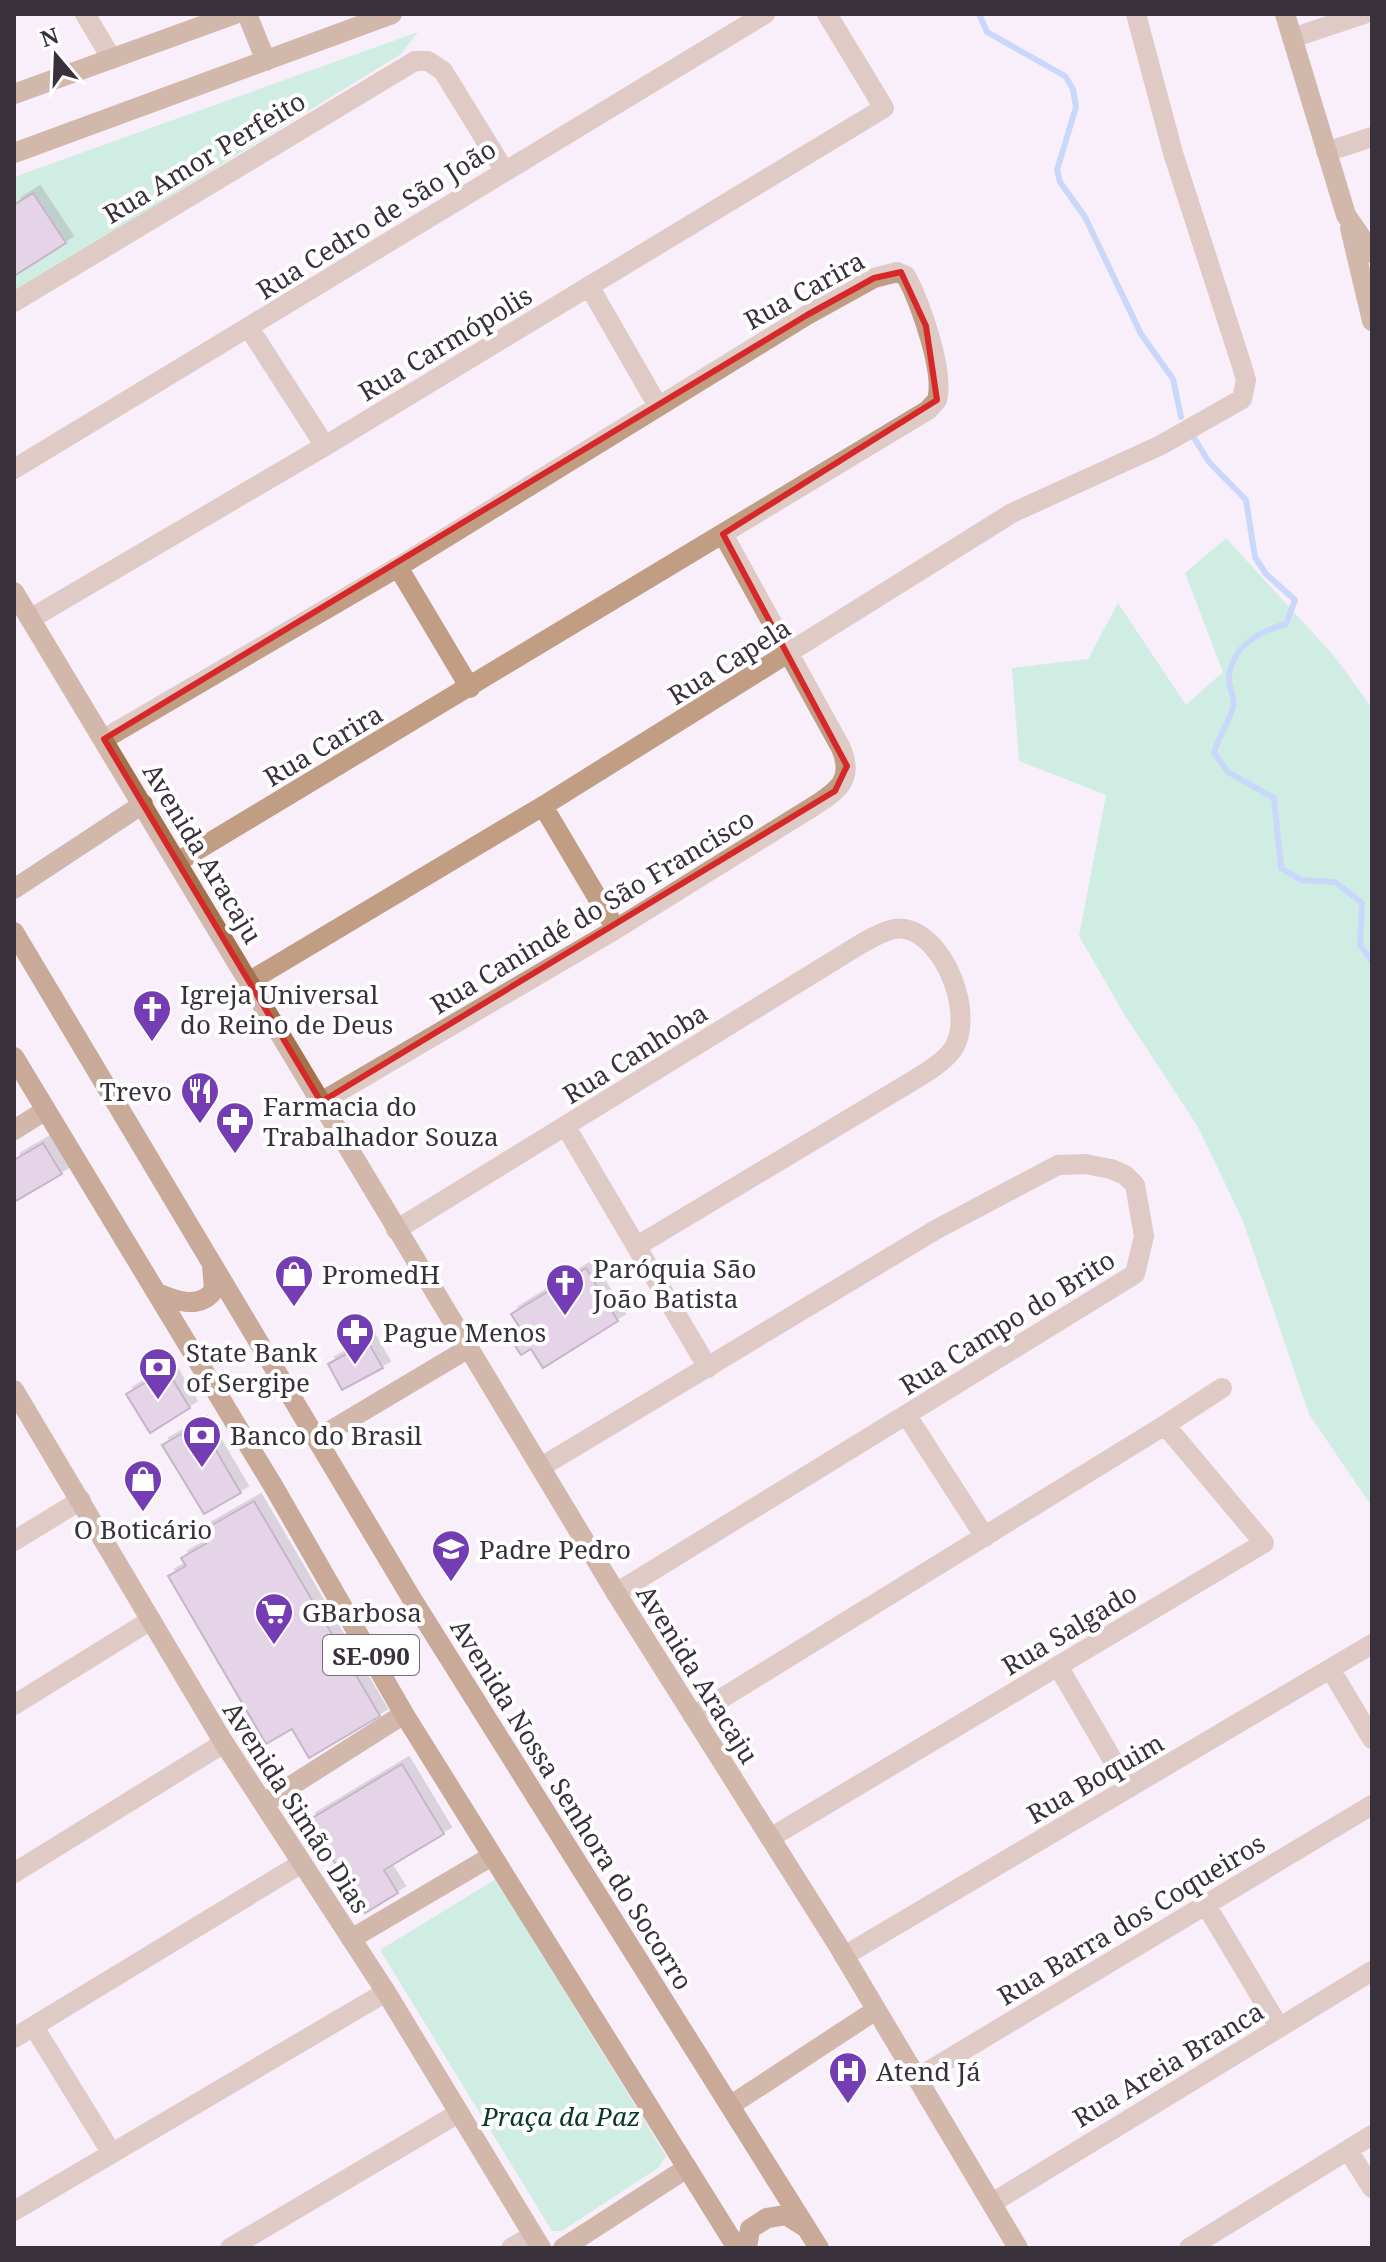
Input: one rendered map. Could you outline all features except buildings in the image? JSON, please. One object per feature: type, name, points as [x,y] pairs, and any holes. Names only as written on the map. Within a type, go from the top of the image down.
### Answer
[{"type":"main road","name":"Avenida Nossa Senhora do Socorro","points":[[14,932],[211,1257],[412,1599],[819,2248]]},
{"type":"main road","name":"SE-090","points":[[14,1057],[157,1293],[404,1714],[737,2248]]},
{"type":"main road","points":[[157,1293],[186,1302],[207,1297],[215,1285],[211,1257]]},
{"type":"main road","points":[[747,2248],[750,2229],[767,2218],[786,2215],[808,2230]]},
{"type":"street","points":[[85,14],[112,59]]},
{"type":"street","points":[[14,94],[235,14]]},
{"type":"street","points":[[247,14],[266,61]]},
{"type":"street","points":[[14,153],[392,14]]},
{"type":"street","name":"Rua Cedro de São João","points":[[14,469],[765,14]]},
{"type":"street","name":"Rua Carmópolis","points":[[30,619],[325,446],[884,108],[827,14]]},
{"type":"street","name":"Rua Capela","points":[[250,981],[543,806],[1012,513],[1161,445],[1242,399],[1246,380],[1173,153],[1136,14]]},
{"type":"street","points":[[1285,14],[1346,215],[1372,321]]},
{"type":"street","points":[[1292,38],[1364,14]]},
{"type":"street","name":"Rua Amor Perfeito","points":[[14,302],[394,72],[422,60],[443,71],[504,170]]},
{"type":"street","points":[[1326,152],[1372,137]]},
{"type":"street","points":[[1346,215],[1372,253]]},
{"type":"street","name":"Rua Carira","points":[[104,739],[398,567],[863,284],[897,272],[903,273],[908,281],[926,326],[939,381],[937,400],[904,425],[179,861]]},
{"type":"street","points":[[589,286],[658,406]]},
{"type":"street","points":[[249,328],[325,446]]},
{"type":"street","points":[[723,534],[790,654]]},
{"type":"street","points":[[398,567],[470,688]]},
{"type":"street","name":"Avenida Aracaju","points":[[14,592],[179,861],[396,1230],[616,1593],[844,1956],[1018,2248]]},
{"type":"street","name":"Rua Canindé do São Francisco","points":[[321,1102],[616,929],[814,806],[844,782],[848,770],[841,748],[790,654]]},
{"type":"street","points":[[14,889],[143,804]]},
{"type":"street","points":[[543,806],[616,929]]},
{"type":"street","name":"Rua Canhoba","points":[[396,1230],[839,955],[880,934],[905,929],[928,942],[950,978],[960,1016],[958,1038],[951,1052],[902,1087],[637,1246]]},
{"type":"street","points":[[14,1130],[46,1110]]},
{"type":"street","points":[[566,1127],[708,1368]]},
{"type":"street","name":"Rua Campo do Brito","points":[[541,1467],[937,1229],[1051,1168],[1085,1164],[1111,1169],[1131,1180],[1144,1225],[1141,1257],[1135,1274],[616,1593]]},
{"type":"street","points":[[318,1438],[469,1348]]},
{"type":"street","points":[[693,1716],[1222,1388]]},
{"type":"street","name":"Avenida Simão Dias","points":[[14,1390],[224,1743],[386,1992],[457,2114],[537,2241]]},
{"type":"street","points":[[907,1416],[985,1537]]},
{"type":"street","name":"Rua Salgado","points":[[770,1838],[1264,1543],[1165,1425]]},
{"type":"street","points":[[14,1541],[81,1500]]},
{"type":"street","points":[[14,1705],[151,1620]]},
{"type":"street","name":"Rua Boquim","points":[[844,1956],[1372,1644]]},
{"type":"street","points":[[1058,1666],[1129,1788]]},
{"type":"street","points":[[1331,1670],[1372,1739]]},
{"type":"street","points":[[264,1803],[404,1714]]},
{"type":"street","points":[[14,1873],[224,1743]]},
{"type":"street","name":"Rua Barra dos Coqueiros","points":[[917,2078],[1372,1805]]},
{"type":"street","points":[[351,1939],[492,1856]]},
{"type":"street","points":[[14,2038],[302,1863]]},
{"type":"street","points":[[1206,1905],[1279,2027]]},
{"type":"street","name":"Rua Areia Branca","points":[[992,2203],[1372,1971]]},
{"type":"street","points":[[14,2211],[386,1992]]},
{"type":"street","points":[[731,2105],[876,2010]]},
{"type":"street","points":[[34,2027],[111,2152]]},
{"type":"street","points":[[230,2248],[457,2114]]},
{"type":"street","points":[[1189,2248],[1372,2135]]},
{"type":"street","points":[[1348,2150],[1372,2188]]},
{"type":"street","points":[[563,2248],[687,2168]]},
{"type":"street","points":[[511,2248],[537,2241]]},
{"type":"highlighted area","points":[[901,272],[926,326],[937,400],[723,534],[847,766],[835,791],[321,1102],[104,739],[807,315],[874,278]]},
{"type":"green space","points":[[418,32],[401,54],[14,292],[14,177]]},
{"type":"green space","points":[[1226,538],[1335,657],[1372,708],[1372,1507],[1309,1414],[1243,1221],[1198,1127],[1124,1014],[1079,936],[1106,795],[1019,761],[1012,668],[1088,659],[1118,603],[1186,705],[1223,672],[1185,573]]},
{"type":"green space","name":"Praça da Paz","points":[[496,1879],[666,2156],[658,2168],[562,2231],[552,2231],[380,1950]]},
{"type":"waterway","points":[[979,14],[987,32],[1065,76],[1073,89],[1076,107],[1057,170],[1060,182],[1085,217],[1141,334],[1173,379],[1181,417]]},
{"type":"waterway","points":[[1194,438],[1209,462],[1246,500],[1255,557],[1266,574],[1295,600],[1286,624],[1249,641],[1236,656],[1229,676],[1233,707],[1214,753],[1228,772],[1274,798],[1281,868],[1301,880],[1335,882],[1362,903],[1360,945],[1372,961]]},
{"type":"place","name":"Igreja Universal do Reino de Deus","points":[[152,1043]]},
{"type":"place","name":"Trevo","points":[[200,1125]]},
{"type":"place","name":"Farmacia do Trabalhador Souza","points":[[235,1155]]},
{"type":"place","name":"PromedH","points":[[294,1308]]},
{"type":"place","name":"Paróquia São João Batista","points":[[565,1317]]},
{"type":"place","name":"Pague Menos","points":[[355,1366]]},
{"type":"place","name":"State Bank of Sergipe","points":[[158,1401]]},
{"type":"place","name":"Banco do Brasil","points":[[202,1469]]},
{"type":"place","name":"O Boticário","points":[[143,1513]]},
{"type":"place","name":"Padre Pedro","points":[[451,1583]]},
{"type":"place","name":"GBarbosa","points":[[274,1646]]},
{"type":"place","name":"Atend Já","points":[[848,2105]]}]
